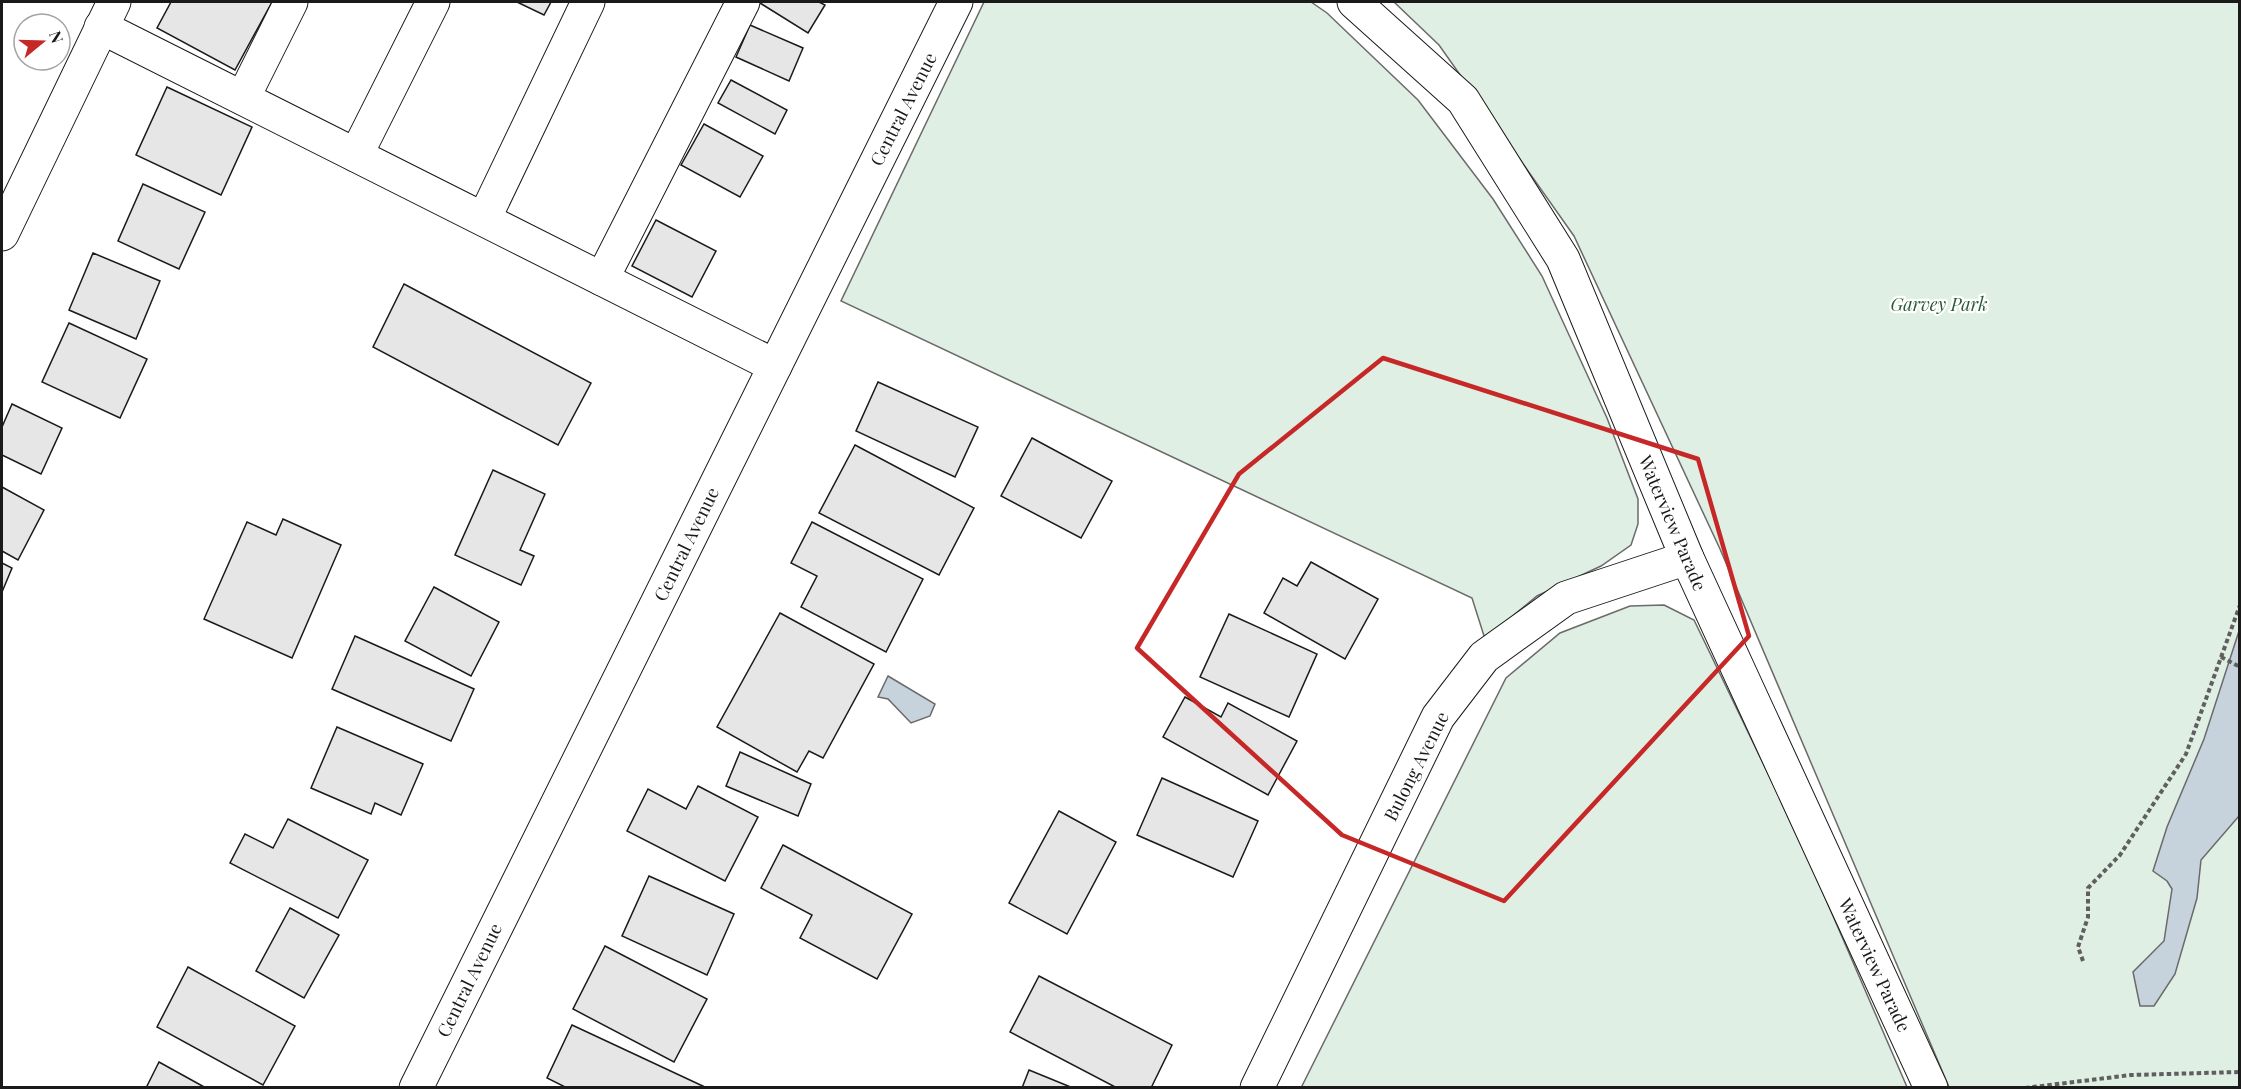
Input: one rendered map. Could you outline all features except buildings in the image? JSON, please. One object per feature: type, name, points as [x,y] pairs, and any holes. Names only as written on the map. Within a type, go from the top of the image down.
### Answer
[{"type":"street","points":[[243,99],[291,2]]},
{"type":"street","points":[[356,156],[433,2]]},
{"type":"street","points":[[484,219],[588,2]]},
{"type":"street","points":[[602,279],[742,2]]},
{"type":"street","name":"Central Avenue","points":[[416,1088],[956,2]]},
{"type":"street","name":"Waterview Parade","points":[[1354,2],[1463,100],[1563,259],[1687,558],[1931,1088]]},
{"type":"street","points":[[2,234],[107,14],[243,99],[775,366]]},
{"type":"street","name":"Bulong Avenue","points":[[1257,1088],[1438,717],[1484,657],[1566,598],[1687,558]]},
{"type":"path","points":[[2083,961],[2078,947],[2088,917],[2088,888],[2120,855],[2186,754],[2240,604]]},
{"type":"path","points":[[2221,657],[2240,667]]},
{"type":"path","points":[[2025,1088],[2131,1076],[2240,1072]]},
{"type":"highlighted area","points":[[1383,358],[1698,459],[1749,636],[1504,901],[1342,835],[1137,648],[1239,474]]},
{"type":"green space","points":[[984,2],[1311,2],[1327,13],[1418,100],[1493,199],[1542,276],[1607,418],[1638,499],[1638,524],[1631,545],[1601,566],[1537,596],[1485,639],[1472,598],[841,301]]},
{"type":"green space","name":"Garvey Park","points":[[1394,2],[2239,2],[2239,1087],[1949,1087],[1720,549],[1574,236],[1439,45]]},
{"type":"green space","points":[[1664,605],[1694,620],[1801,842],[1907,1087],[1301,1088],[1506,678],[1560,633],[1630,606]]},
{"type":"shaded area","points":[[2239,631],[2239,816],[2201,860],[2197,898],[2175,974],[2154,1006],[2140,1006],[2133,972],[2164,941],[2172,889],[2167,881],[2153,871],[2167,827],[2204,739]]},
{"type":"shaded area","points":[[888,676],[935,704],[930,716],[911,723],[888,699],[878,697]]}]
